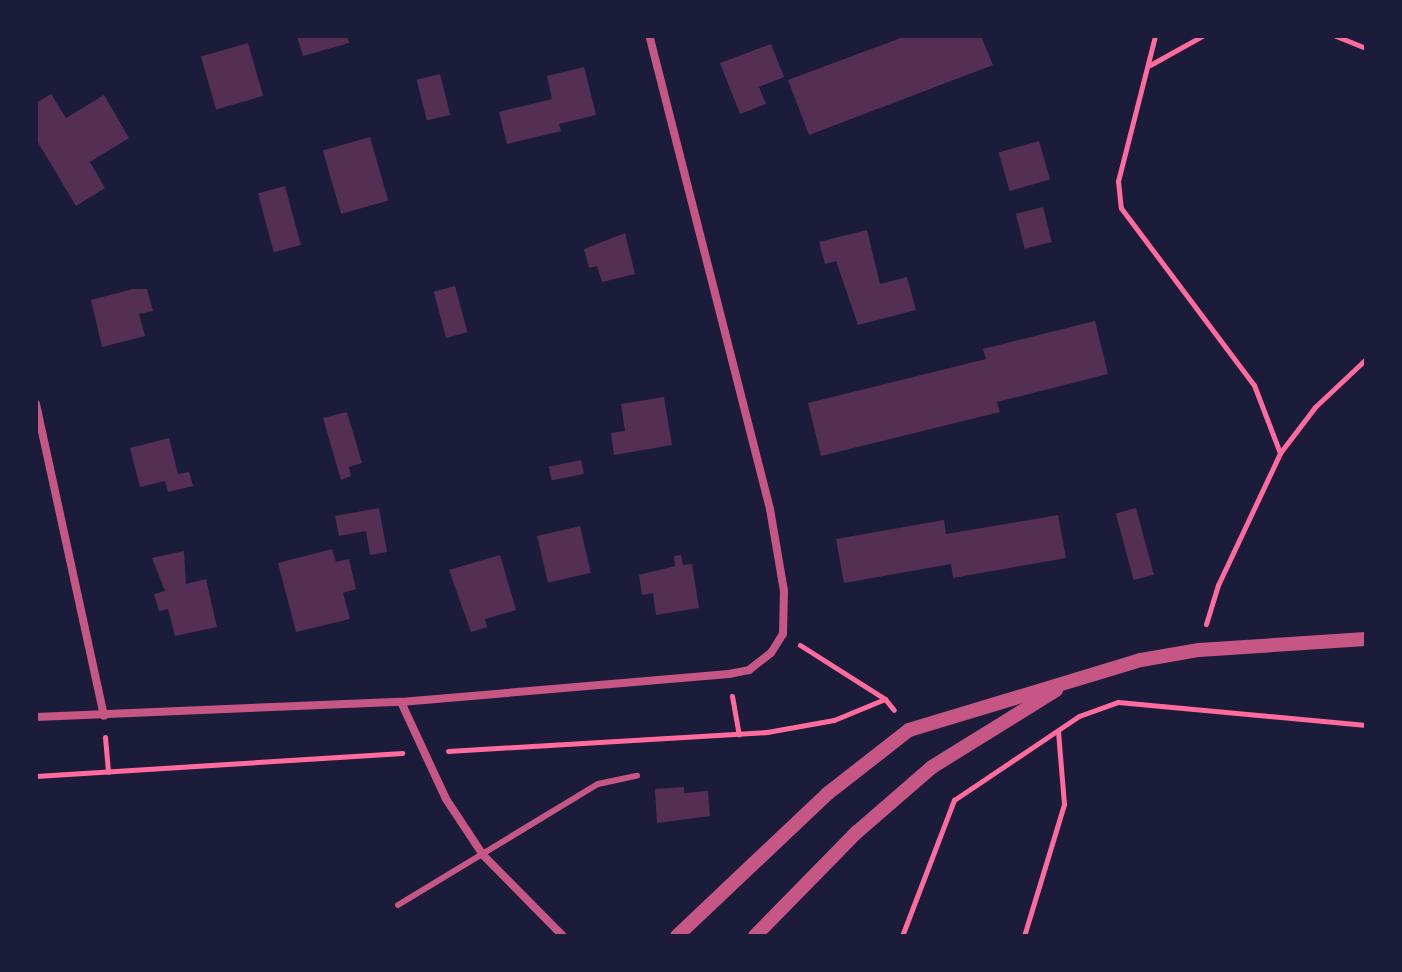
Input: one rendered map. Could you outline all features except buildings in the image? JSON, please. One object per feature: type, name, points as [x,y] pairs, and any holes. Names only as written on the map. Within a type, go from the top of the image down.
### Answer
[{"type":"street","points":[[36,717],[401,702],[729,674],[749,670],[771,653],[783,634],[784,591],[770,509],[649,36]]},
{"type":"street","points":[[36,404],[104,716]]},
{"type":"street","points":[[677,936],[827,794],[909,730],[1076,678],[1199,650],[1366,639]]},
{"type":"street","points":[[755,936],[857,832],[932,767],[1076,678]]},
{"type":"street","points":[[401,702],[422,752],[483,855],[563,936]]},
{"type":"lane","points":[[398,905],[598,784],[637,776]]},
{"type":"path","points":[[1155,36],[1118,181],[1121,208],[1254,385],[1280,453]]},
{"type":"path","points":[[1149,66],[1202,36]]},
{"type":"path","points":[[1336,36],[1366,48]]},
{"type":"path","points":[[1199,650],[1218,585],[1280,453],[1315,407],[1366,359]]},
{"type":"path","points":[[36,776],[739,734],[834,720],[885,699],[783,634]]},
{"type":"path","points":[[729,674],[739,734]]},
{"type":"path","points":[[902,936],[954,800],[1058,731],[1118,702],[1366,725]]},
{"type":"path","points":[[104,716],[108,772]]},
{"type":"path","points":[[1024,936],[1064,804],[1058,731]]}]
